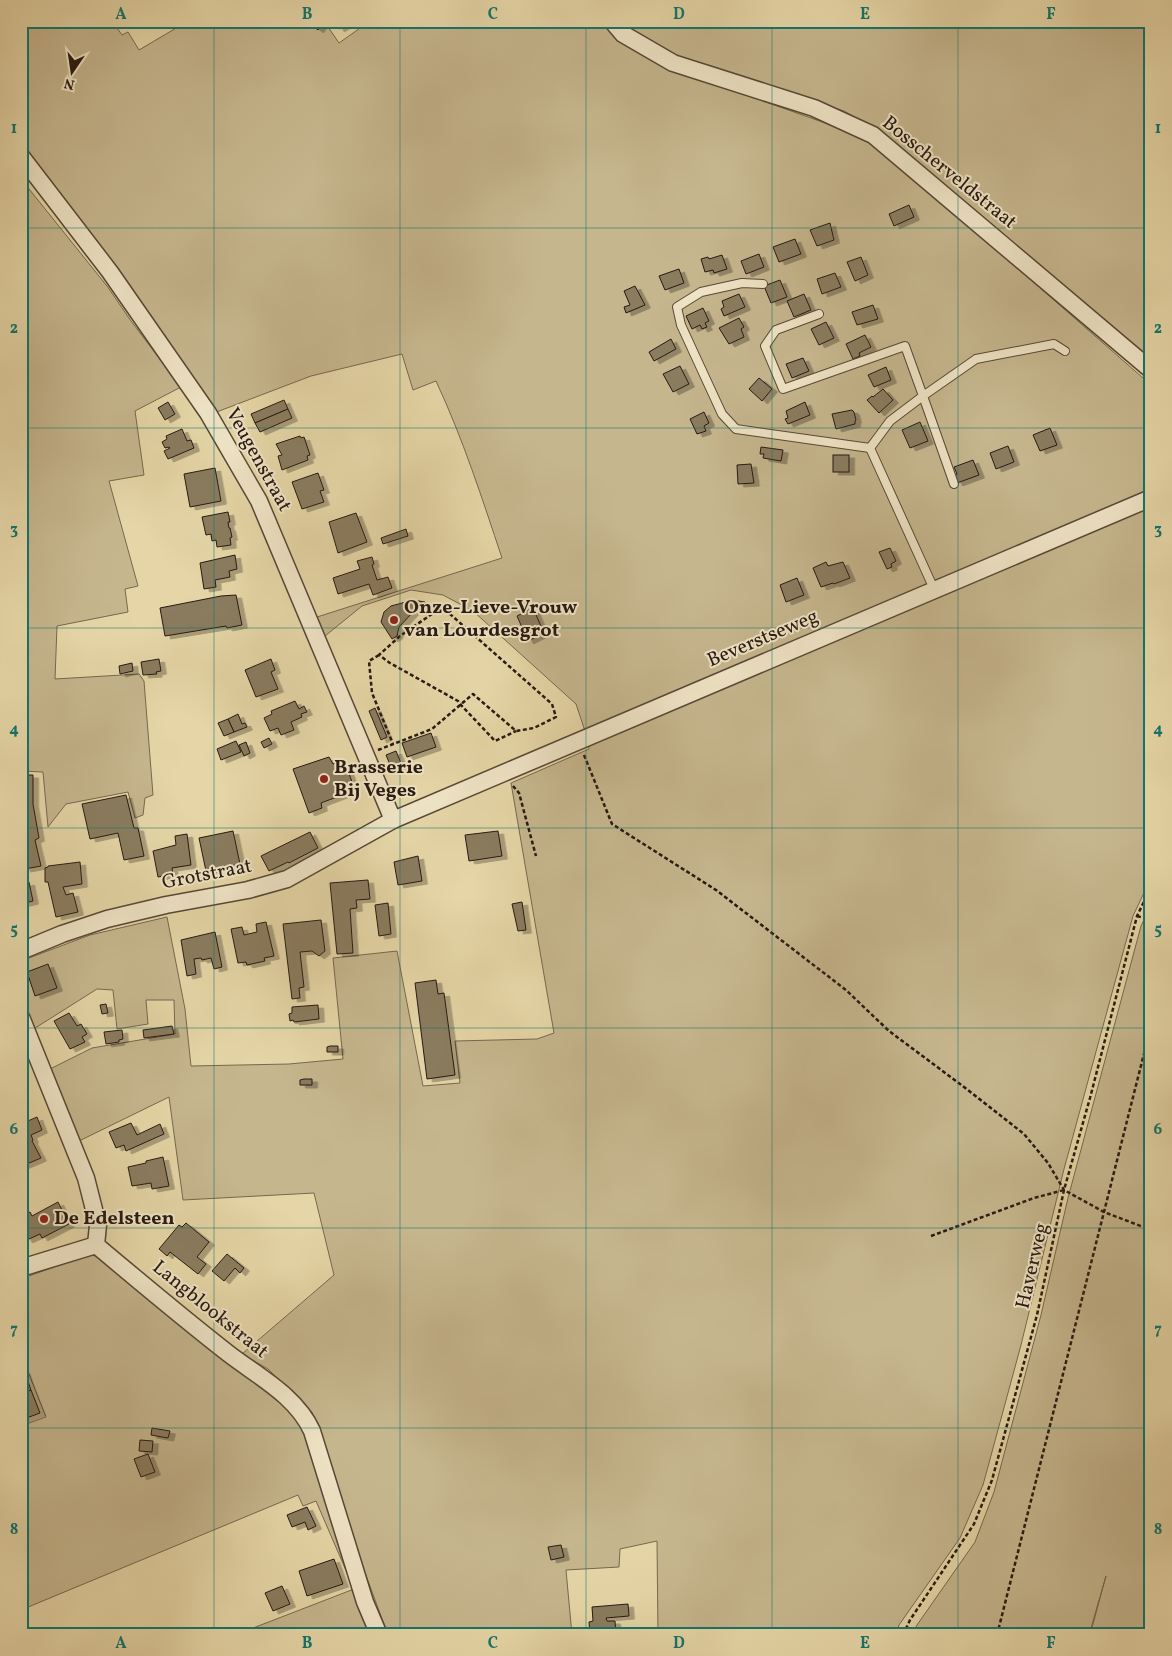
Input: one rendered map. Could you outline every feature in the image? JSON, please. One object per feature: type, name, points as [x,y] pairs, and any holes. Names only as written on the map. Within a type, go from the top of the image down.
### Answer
[{"type":"street","name":"Bosscherveldstraat","points":[[612,21],[623,34],[673,63],[814,108],[873,135],[1151,370]]},
{"type":"street","name":"Veugenstraat","points":[[21,156],[110,272],[202,405],[250,485],[263,510],[393,820]]},
{"type":"street","name":"Beverstseweg","points":[[393,820],[1151,498]]},
{"type":"street","name":"Grotstraat","points":[[21,951],[62,934],[107,920],[166,905],[248,890],[287,879],[393,820]]},
{"type":"street","points":[[21,1017],[86,1178],[98,1225],[96,1245],[21,1268]]},
{"type":"street","name":"Langblookstraat","points":[[96,1245],[229,1354],[287,1397],[300,1410],[312,1431],[365,1602],[379,1635]]},
{"type":"lane","points":[[763,284],[742,283],[701,292],[677,306],[681,325],[722,414],[736,429],[870,448]]},
{"type":"lane","points":[[819,314],[776,330],[765,346],[783,389],[905,346],[954,484]]},
{"type":"lane","points":[[870,448],[890,421],[976,359],[1054,344],[1065,351]]},
{"type":"lane","points":[[870,448],[934,590]]},
{"type":"path","points":[[378,655],[458,701],[495,740],[516,731],[534,728],[556,717],[552,704],[442,607],[369,660],[372,693],[393,744]]},
{"type":"path","points":[[367,755],[432,729],[473,694],[516,731]]},
{"type":"path","points":[[579,741],[612,824],[716,890],[846,990],[889,1031],[1024,1134],[1048,1163],[1064,1190],[1104,1212],[1151,1230]]},
{"type":"path","points":[[501,774],[519,793],[536,856]]},
{"type":"path","name":"Haverweg","points":[[903,1635],[910,1620],[974,1524],[992,1480],[1036,1315],[1064,1190],[1137,916],[1151,887]]},
{"type":"path","points":[[1137,916],[1151,920]]},
{"type":"path","points":[[997,1635],[1151,1026]]},
{"type":"path","points":[[931,1236],[1034,1198],[1064,1190]]},
{"type":"shaded area","points":[[21,21],[112,21],[122,35],[128,32],[139,50],[188,21],[324,21],[339,43],[370,21],[601,21],[638,53],[670,68],[870,139],[1151,385],[1151,878],[1133,916],[1064,1169],[1021,1345],[983,1485],[960,1538],[899,1625],[895,1635],[658,1635],[657,1541],[620,1549],[619,1567],[566,1570],[572,1635],[388,1635],[344,1516],[322,1437],[312,1412],[268,1369],[242,1354],[334,1275],[314,1193],[183,1200],[169,1097],[79,1141],[50,1069],[92,1048],[175,1034],[174,1000],[146,1000],[148,1024],[117,1029],[113,990],[97,989],[32,1030],[21,1001],[21,961],[90,935],[167,917],[185,1009],[191,1066],[289,1064],[343,1059],[333,958],[397,951],[423,1086],[460,1083],[455,1041],[537,1039],[554,1033],[511,783],[589,749],[576,704],[473,611],[443,595],[411,590],[362,606],[325,636],[317,617],[502,558],[463,447],[436,381],[413,390],[402,354],[311,376],[214,413],[152,317],[34,160],[21,146]]},
{"type":"shaded area","points":[[626,21],[1151,21],[1151,363],[883,133],[844,111],[674,57],[626,30]]},
{"type":"shaded area","points":[[21,179],[107,286],[181,387],[135,411],[144,475],[109,481],[138,586],[125,589],[128,612],[57,626],[55,679],[139,674],[144,681],[153,795],[145,798],[143,815],[135,818],[128,792],[66,804],[48,827],[43,772],[21,771]]},
{"type":"shaded area","points":[[1151,905],[1151,1635],[1090,1635],[1106,1576],[1089,1635],[912,1635],[975,1542],[994,1492],[1041,1315],[1068,1198],[1141,926]]},
{"type":"shaded area","points":[[89,1254],[98,1257],[219,1356],[287,1407],[309,1442],[375,1635],[235,1635],[354,1589],[316,1501],[303,1506],[298,1495],[21,1610],[21,1426],[46,1417],[21,1354],[21,1279]]},
{"type":"building","points":[[307,21],[324,21],[318,30]]},
{"type":"building","points":[[334,21],[351,21],[339,29]]},
{"type":"building","points":[[909,205],[914,217],[894,226],[889,214]]},
{"type":"building","points":[[830,223],[834,240],[817,246],[810,230]]},
{"type":"building","points":[[795,239],[801,254],[779,262],[773,247]]},
{"type":"building","points":[[759,254],[764,267],[746,274],[741,261]]},
{"type":"building","points":[[722,255],[727,269],[714,273],[713,270],[705,272],[701,259]]},
{"type":"building","points":[[861,257],[868,275],[855,281],[847,262]]},
{"type":"building","points":[[679,269],[684,283],[665,290],[659,276]]},
{"type":"building","points":[[835,273],[841,287],[822,294],[817,279]]},
{"type":"building","points":[[780,280],[787,297],[771,303],[764,286]]},
{"type":"building","points":[[635,286],[645,305],[626,313],[624,307],[630,305],[624,291]]},
{"type":"building","points":[[739,294],[745,307],[724,316],[721,309],[724,307],[722,301]]},
{"type":"building","points":[[804,294],[811,310],[794,317],[787,301]]},
{"type":"building","points":[[873,305],[878,319],[857,325],[852,312]]},
{"type":"building","points":[[703,308],[709,321],[705,323],[707,327],[702,329],[700,325],[692,329],[686,316]]},
{"type":"building","points":[[739,318],[744,327],[741,329],[744,337],[729,344],[719,328]]},
{"type":"building","points":[[826,322],[834,338],[819,345],[811,329]]},
{"type":"building","points":[[865,335],[871,347],[859,353],[860,356],[853,359],[846,344]]},
{"type":"building","points":[[671,339],[676,349],[654,361],[649,352]]},
{"type":"building","points":[[803,358],[809,371],[792,378],[786,364]]},
{"type":"building","points":[[680,366],[689,384],[673,392],[663,374]]},
{"type":"building","points":[[886,367],[891,380],[874,387],[868,375]]},
{"type":"building","points":[[759,378],[772,389],[762,401],[749,389]]},
{"type":"building","points":[[883,389],[893,400],[879,413],[867,400]]},
{"type":"building","points":[[284,400],[288,409],[255,423],[251,414]]},
{"type":"building","points":[[168,402],[175,414],[165,420],[158,408]]},
{"type":"building","points":[[805,402],[810,415],[788,424],[785,419],[788,418],[786,411]]},
{"type":"building","points":[[288,409],[292,418],[260,432],[255,423]]},
{"type":"building","points":[[852,410],[856,420],[855,424],[836,429],[832,414]]},
{"type":"building","points":[[704,412],[709,423],[704,426],[706,431],[697,434],[690,419]]},
{"type":"building","points":[[920,422],[928,441],[910,448],[902,430]]},
{"type":"building","points":[[1050,428],[1057,445],[1040,451],[1033,435]]},
{"type":"building","points":[[182,429],[187,441],[191,440],[194,448],[168,459],[164,451],[170,448],[165,448],[162,442],[167,439],[166,436]]},
{"type":"building","points":[[300,436],[301,438],[304,437],[310,455],[307,456],[308,460],[282,470],[278,456],[282,455],[276,444]]},
{"type":"building","points":[[1008,446],[1014,462],[996,469],[990,453]]},
{"type":"building","points":[[761,447],[783,450],[781,461],[763,458],[764,454],[760,454]]},
{"type":"building","points":[[833,455],[849,455],[849,472],[833,472]]},
{"type":"building","points":[[973,460],[979,475],[957,483],[954,476],[957,474],[954,467]]},
{"type":"building","points":[[751,464],[754,483],[738,484],[737,465]]},
{"type":"building","points":[[215,468],[221,501],[190,507],[184,474]]},
{"type":"building","points":[[318,473],[324,490],[320,491],[324,502],[302,509],[292,482]]},
{"type":"building","points":[[228,512],[230,522],[228,522],[232,537],[230,538],[231,545],[217,547],[216,540],[212,541],[211,534],[206,535],[202,517]]},
{"type":"building","points":[[356,513],[367,542],[338,553],[329,522]]},
{"type":"building","points":[[406,529],[408,536],[383,544],[381,538]]},
{"type":"building","points":[[890,548],[896,561],[891,564],[892,567],[887,569],[879,552]]},
{"type":"building","points":[[235,555],[237,569],[229,571],[230,577],[215,580],[216,587],[204,589],[200,563]]},
{"type":"building","points":[[372,557],[374,564],[372,565],[377,580],[388,577],[392,588],[373,595],[369,584],[338,594],[333,578],[360,569],[357,561]]},
{"type":"building","points":[[826,562],[828,566],[843,562],[850,578],[821,587],[813,568]]},
{"type":"building","points":[[797,578],[804,595],[786,602],[780,585]]},
{"type":"building","points":[[236,595],[242,625],[165,636],[160,608],[221,596]]},
{"type":"building","name":"Onze-Lieve-Vrouw van Lourdesgrot","points":[[413,600],[425,602],[427,608],[418,609],[413,612],[399,627],[397,636],[392,639],[381,622],[384,612],[391,606]]},
{"type":"building","points":[[533,608],[544,633],[528,641],[517,616]]},
{"type":"building","points":[[159,659],[161,671],[156,672],[157,674],[143,675],[141,662]]},
{"type":"building","points":[[271,659],[275,670],[271,672],[278,689],[256,697],[245,670]]},
{"type":"building","points":[[132,663],[133,671],[120,674],[119,666]]},
{"type":"building","points":[[295,701],[299,709],[304,706],[307,712],[301,714],[302,717],[291,722],[294,730],[281,735],[278,728],[270,731],[264,718],[272,714],[271,711]]},
{"type":"building","points":[[375,708],[387,737],[381,740],[369,711]]},
{"type":"building","points":[[238,714],[242,724],[245,723],[247,727],[234,732],[228,719]]},
{"type":"building","points":[[228,719],[234,732],[224,736],[218,723]]},
{"type":"building","points":[[431,733],[436,747],[407,757],[402,743]]},
{"type":"building","points":[[269,738],[272,744],[264,748],[261,742]]},
{"type":"building","points":[[236,741],[241,752],[221,760],[217,749]]},
{"type":"building","points":[[246,742],[250,753],[244,756],[239,745]]},
{"type":"building","points":[[396,751],[403,768],[393,772],[386,755]]},
{"type":"building","name":"Brasserie Bij Veges","points":[[329,757],[333,764],[344,760],[355,790],[321,803],[322,808],[309,813],[293,769]]},
{"type":"building","points":[[21,775],[33,775],[33,804],[39,838],[35,840],[41,866],[25,869],[21,855]]},
{"type":"building","points":[[126,795],[134,828],[138,828],[144,856],[124,860],[118,833],[90,839],[82,804]]},
{"type":"building","points":[[233,831],[240,864],[206,871],[199,838]]},
{"type":"building","points":[[498,831],[502,856],[469,861],[465,835]]},
{"type":"building","points":[[310,832],[318,848],[269,871],[261,856]]},
{"type":"building","points":[[187,834],[191,865],[172,868],[173,874],[158,877],[153,851],[176,845],[175,836]]},
{"type":"building","points":[[418,856],[422,881],[398,885],[394,862]]},
{"type":"building","points":[[80,862],[82,884],[63,887],[66,895],[73,893],[78,912],[56,917],[48,882],[45,882],[45,868]]},
{"type":"building","points":[[368,880],[370,899],[356,900],[357,908],[350,909],[353,953],[337,954],[330,883]]},
{"type":"building","points":[[29,882],[33,901],[21,904],[21,884]]},
{"type":"building","points":[[522,902],[526,930],[518,931],[512,904]]},
{"type":"building","points":[[388,903],[391,934],[379,936],[375,905]]},
{"type":"building","points":[[321,920],[325,951],[319,956],[312,951],[300,952],[304,987],[299,988],[300,998],[292,999],[283,924]]},
{"type":"building","points":[[266,922],[274,956],[264,958],[265,961],[247,965],[246,962],[238,963],[231,929],[242,927],[244,935],[257,932],[256,924]]},
{"type":"building","points":[[215,932],[222,967],[214,969],[211,958],[194,959],[196,974],[187,976],[181,940]]},
{"type":"building","points":[[48,964],[57,988],[35,996],[27,972]]},
{"type":"building","points":[[436,980],[438,994],[444,993],[455,1075],[427,1079],[415,983]]},
{"type":"building","points":[[106,1004],[108,1013],[102,1014],[100,1005]]},
{"type":"building","points":[[318,1005],[319,1019],[290,1021],[289,1014],[292,1013],[292,1007]]},
{"type":"building","points":[[69,1013],[77,1026],[81,1024],[87,1034],[82,1037],[85,1042],[70,1049],[54,1021]]},
{"type":"building","points":[[172,1026],[174,1034],[144,1038],[143,1030]]},
{"type":"building","points":[[122,1030],[123,1039],[119,1040],[119,1042],[106,1044],[104,1032]]},
{"type":"building","points":[[338,1046],[338,1052],[327,1052],[327,1047]]},
{"type":"building","points":[[312,1079],[312,1085],[300,1085],[300,1080]]},
{"type":"building","points":[[37,1117],[42,1130],[31,1135],[41,1158],[22,1166],[21,1124]]},
{"type":"building","points":[[131,1123],[137,1135],[160,1124],[164,1134],[126,1151],[124,1145],[116,1148],[109,1132]]},
{"type":"building","points":[[163,1157],[169,1186],[152,1189],[151,1183],[132,1186],[128,1167]]},
{"type":"building","name":"De Edelsteen","points":[[58,1202],[69,1224],[42,1238],[40,1234],[27,1240],[21,1228],[23,1226],[21,1216],[30,1212],[32,1216]]},
{"type":"building","points":[[186,1223],[209,1242],[197,1257],[206,1264],[198,1274],[170,1252],[167,1256],[159,1249],[179,1225],[182,1227]]},
{"type":"building","points":[[227,1254],[244,1268],[240,1273],[235,1268],[224,1281],[212,1271]]},
{"type":"building","points":[[24,1370],[31,1390],[21,1394],[21,1371]]},
{"type":"building","points":[[31,1390],[40,1413],[21,1420],[21,1394]]},
{"type":"building","points":[[152,1428],[170,1431],[168,1438],[151,1435]]},
{"type":"building","points":[[140,1440],[153,1441],[152,1452],[139,1451]]},
{"type":"building","points":[[148,1454],[155,1472],[141,1477],[134,1459]]},
{"type":"building","points":[[307,1507],[316,1526],[308,1530],[305,1522],[292,1527],[287,1515]]},
{"type":"building","points":[[561,1545],[564,1557],[551,1560],[548,1547]]},
{"type":"building","points":[[334,1559],[343,1584],[307,1596],[299,1571]]},
{"type":"building","points":[[282,1586],[290,1604],[273,1611],[265,1593]]},
{"type":"building","points":[[628,1604],[629,1616],[606,1618],[607,1621],[615,1621],[616,1635],[590,1635],[589,1622],[593,1621],[592,1607]]},
{"type":"place","name":"Onze-Lieve-Vrouw van Lourdesgrot","points":[[394,620]]},
{"type":"place","name":"Brasserie Bij Veges","points":[[324,779]]},
{"type":"place","name":"De Edelsteen","points":[[44,1219]]}]
